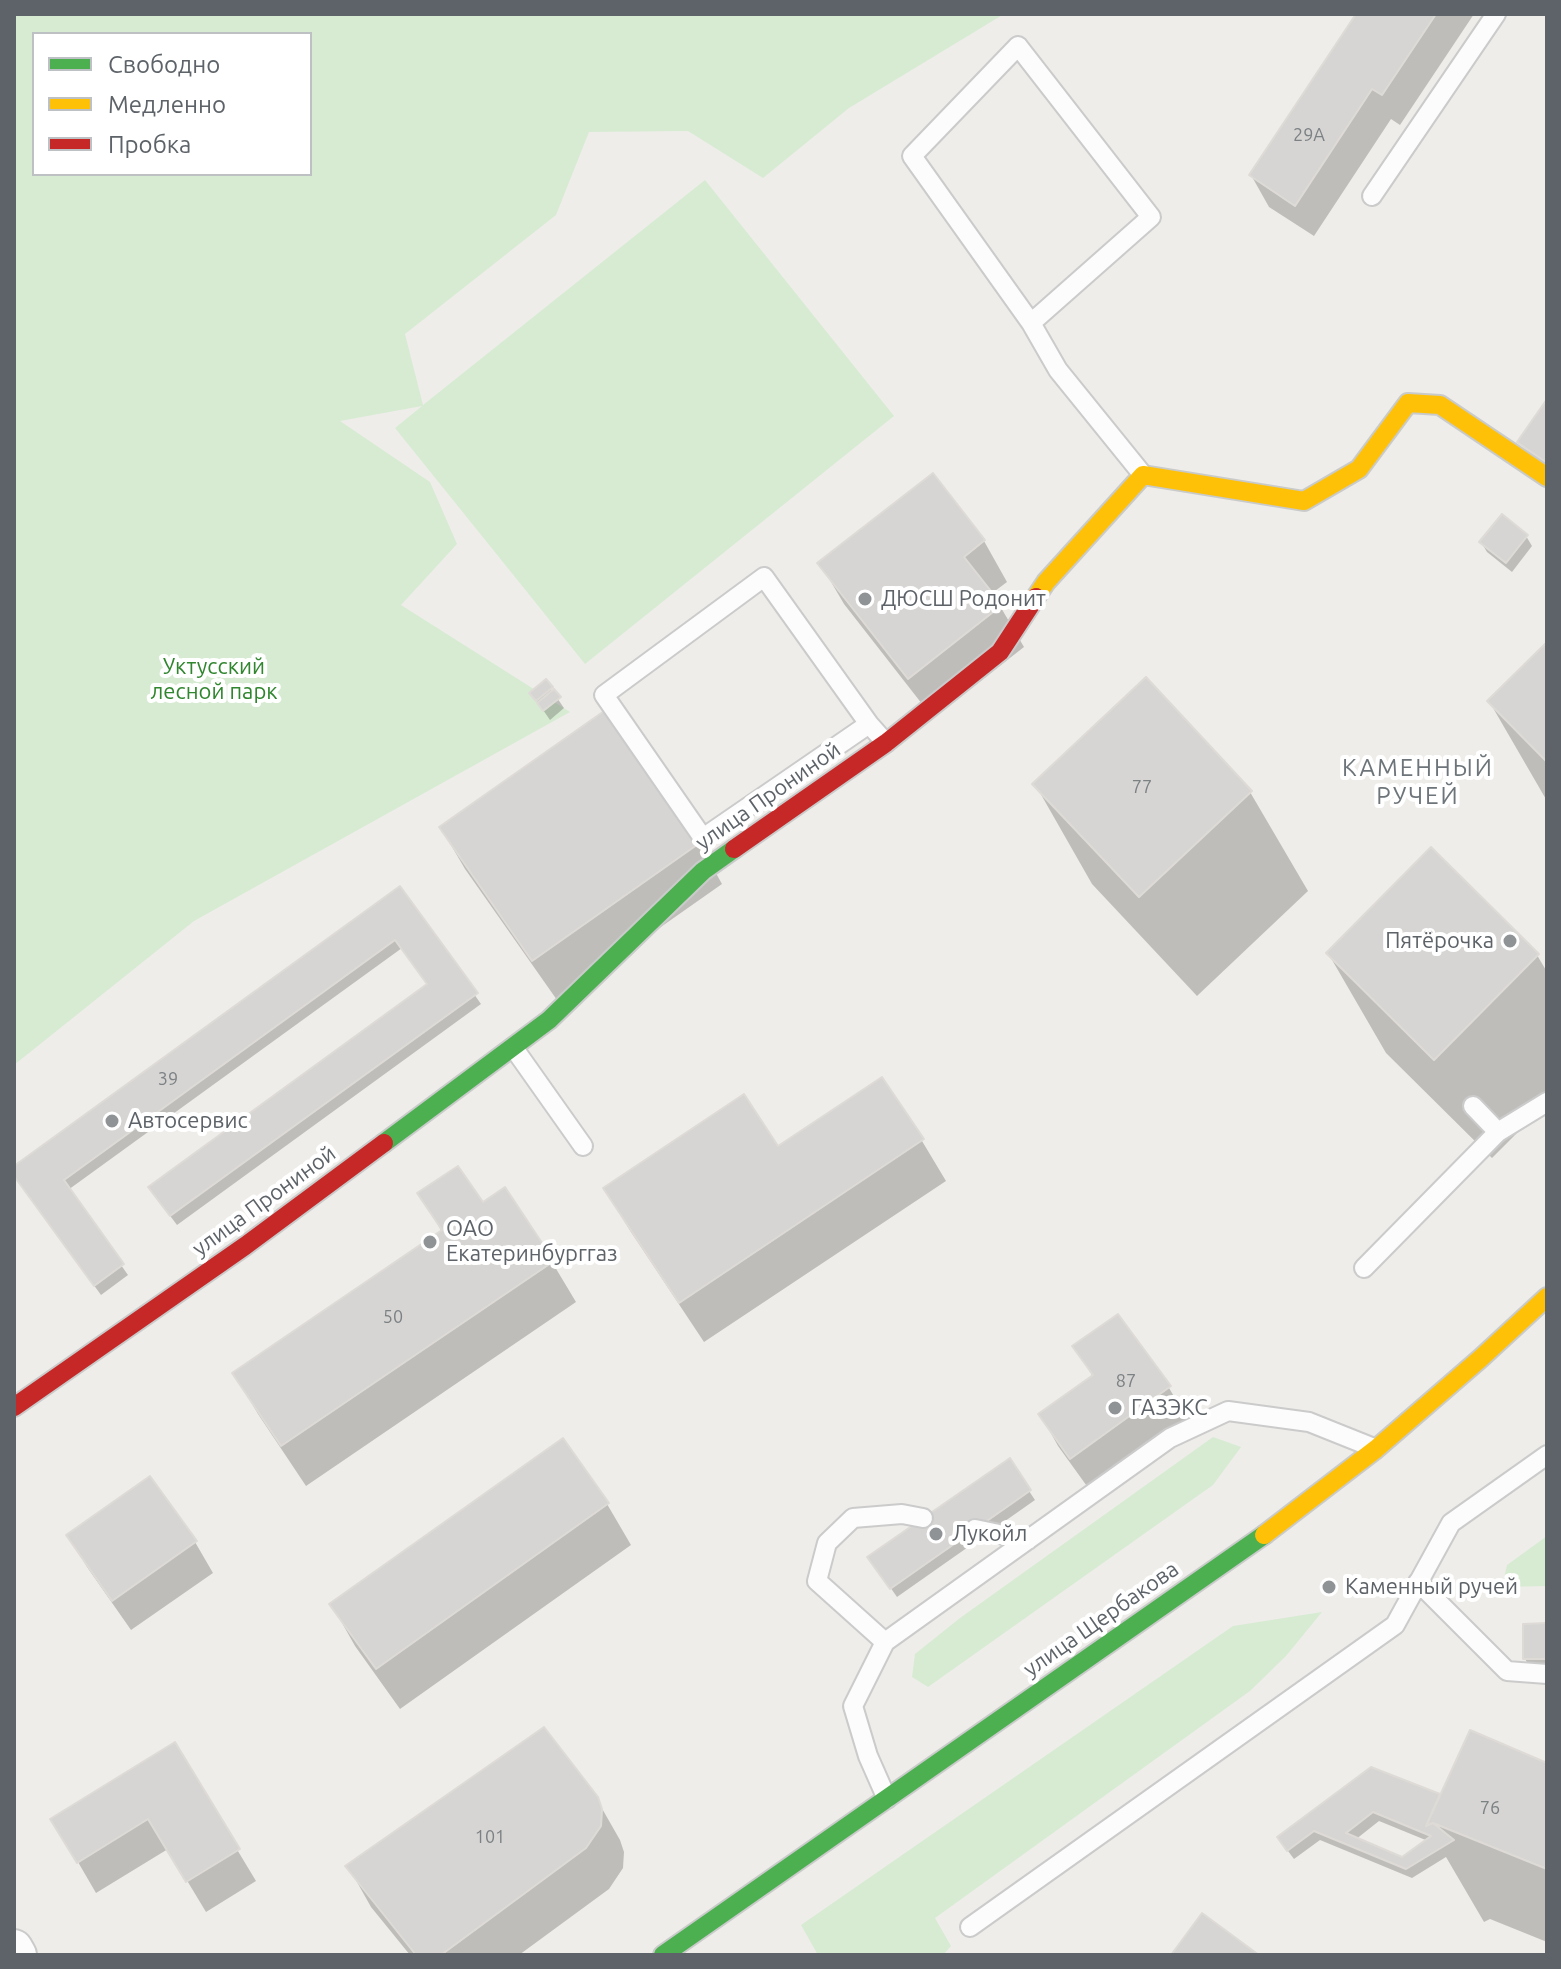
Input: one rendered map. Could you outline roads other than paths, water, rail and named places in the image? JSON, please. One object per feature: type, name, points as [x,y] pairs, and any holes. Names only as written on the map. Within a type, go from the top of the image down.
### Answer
[{"type":"street","points":[[1143,475],[1304,501],[1359,469],[1408,403],[1440,405],[1547,477]]},
{"type":"street","name":"улица Прониной","points":[[14,1407],[245,1246],[549,1020],[703,871],[886,743],[1000,652],[1046,582],[1143,475]]},
{"type":"street","name":"улица Щербакова","points":[[663,1955],[1275,1527],[1376,1449],[1547,1297]]},
{"type":"street","points":[[14,1948],[18,1955]]},
{"type":"lane","points":[[1372,196],[1496,14]]},
{"type":"lane","points":[[1031,323],[1151,217],[1018,46],[912,156],[1031,323],[1058,370],[1143,475]]},
{"type":"lane","points":[[869,724],[703,838],[604,695],[764,577],[869,724],[886,743]]},
{"type":"lane","points":[[513,1047],[583,1146]]},
{"type":"lane","points":[[1364,1268],[1498,1132],[1547,1102]]},
{"type":"lane","points":[[1473,1106],[1498,1132]]},
{"type":"lane","points":[[887,1799],[868,1756],[853,1706],[885,1642],[1170,1438],[1228,1411],[1309,1422],[1376,1449]]},
{"type":"lane","points":[[970,1927],[1395,1625],[1451,1523],[1547,1455]]},
{"type":"lane","points":[[885,1642],[817,1581],[827,1543],[853,1518],[902,1514],[923,1518]]},
{"type":"lane","points":[[975,1529],[1028,1540]]},
{"type":"lane","points":[[1418,1582],[1507,1671],[1547,1674]]},
{"type":"place","name":"ДЮСШ Родонит","points":[[865,599]]},
{"type":"place","name":"Пятёрочка","points":[[1510,941]]},
{"type":"place","name":"Автосервис","points":[[112,1121]]},
{"type":"place","name":"ОАО Екатеринбурггаз","points":[[430,1242]]},
{"type":"place","name":"ГАЗЭКС","points":[[1115,1408]]},
{"type":"place","name":"Лукойл","points":[[936,1534]]},
{"type":"place","name":"Каменный ручей","points":[[1329,1587]]},
{"type":"district","name":"КАМЕННЫЙ РУЧЕЙ","points":[[1418,782]]},
{"type":"park label","name":"Уктусский лесной парк","points":[[214,680]]}]
